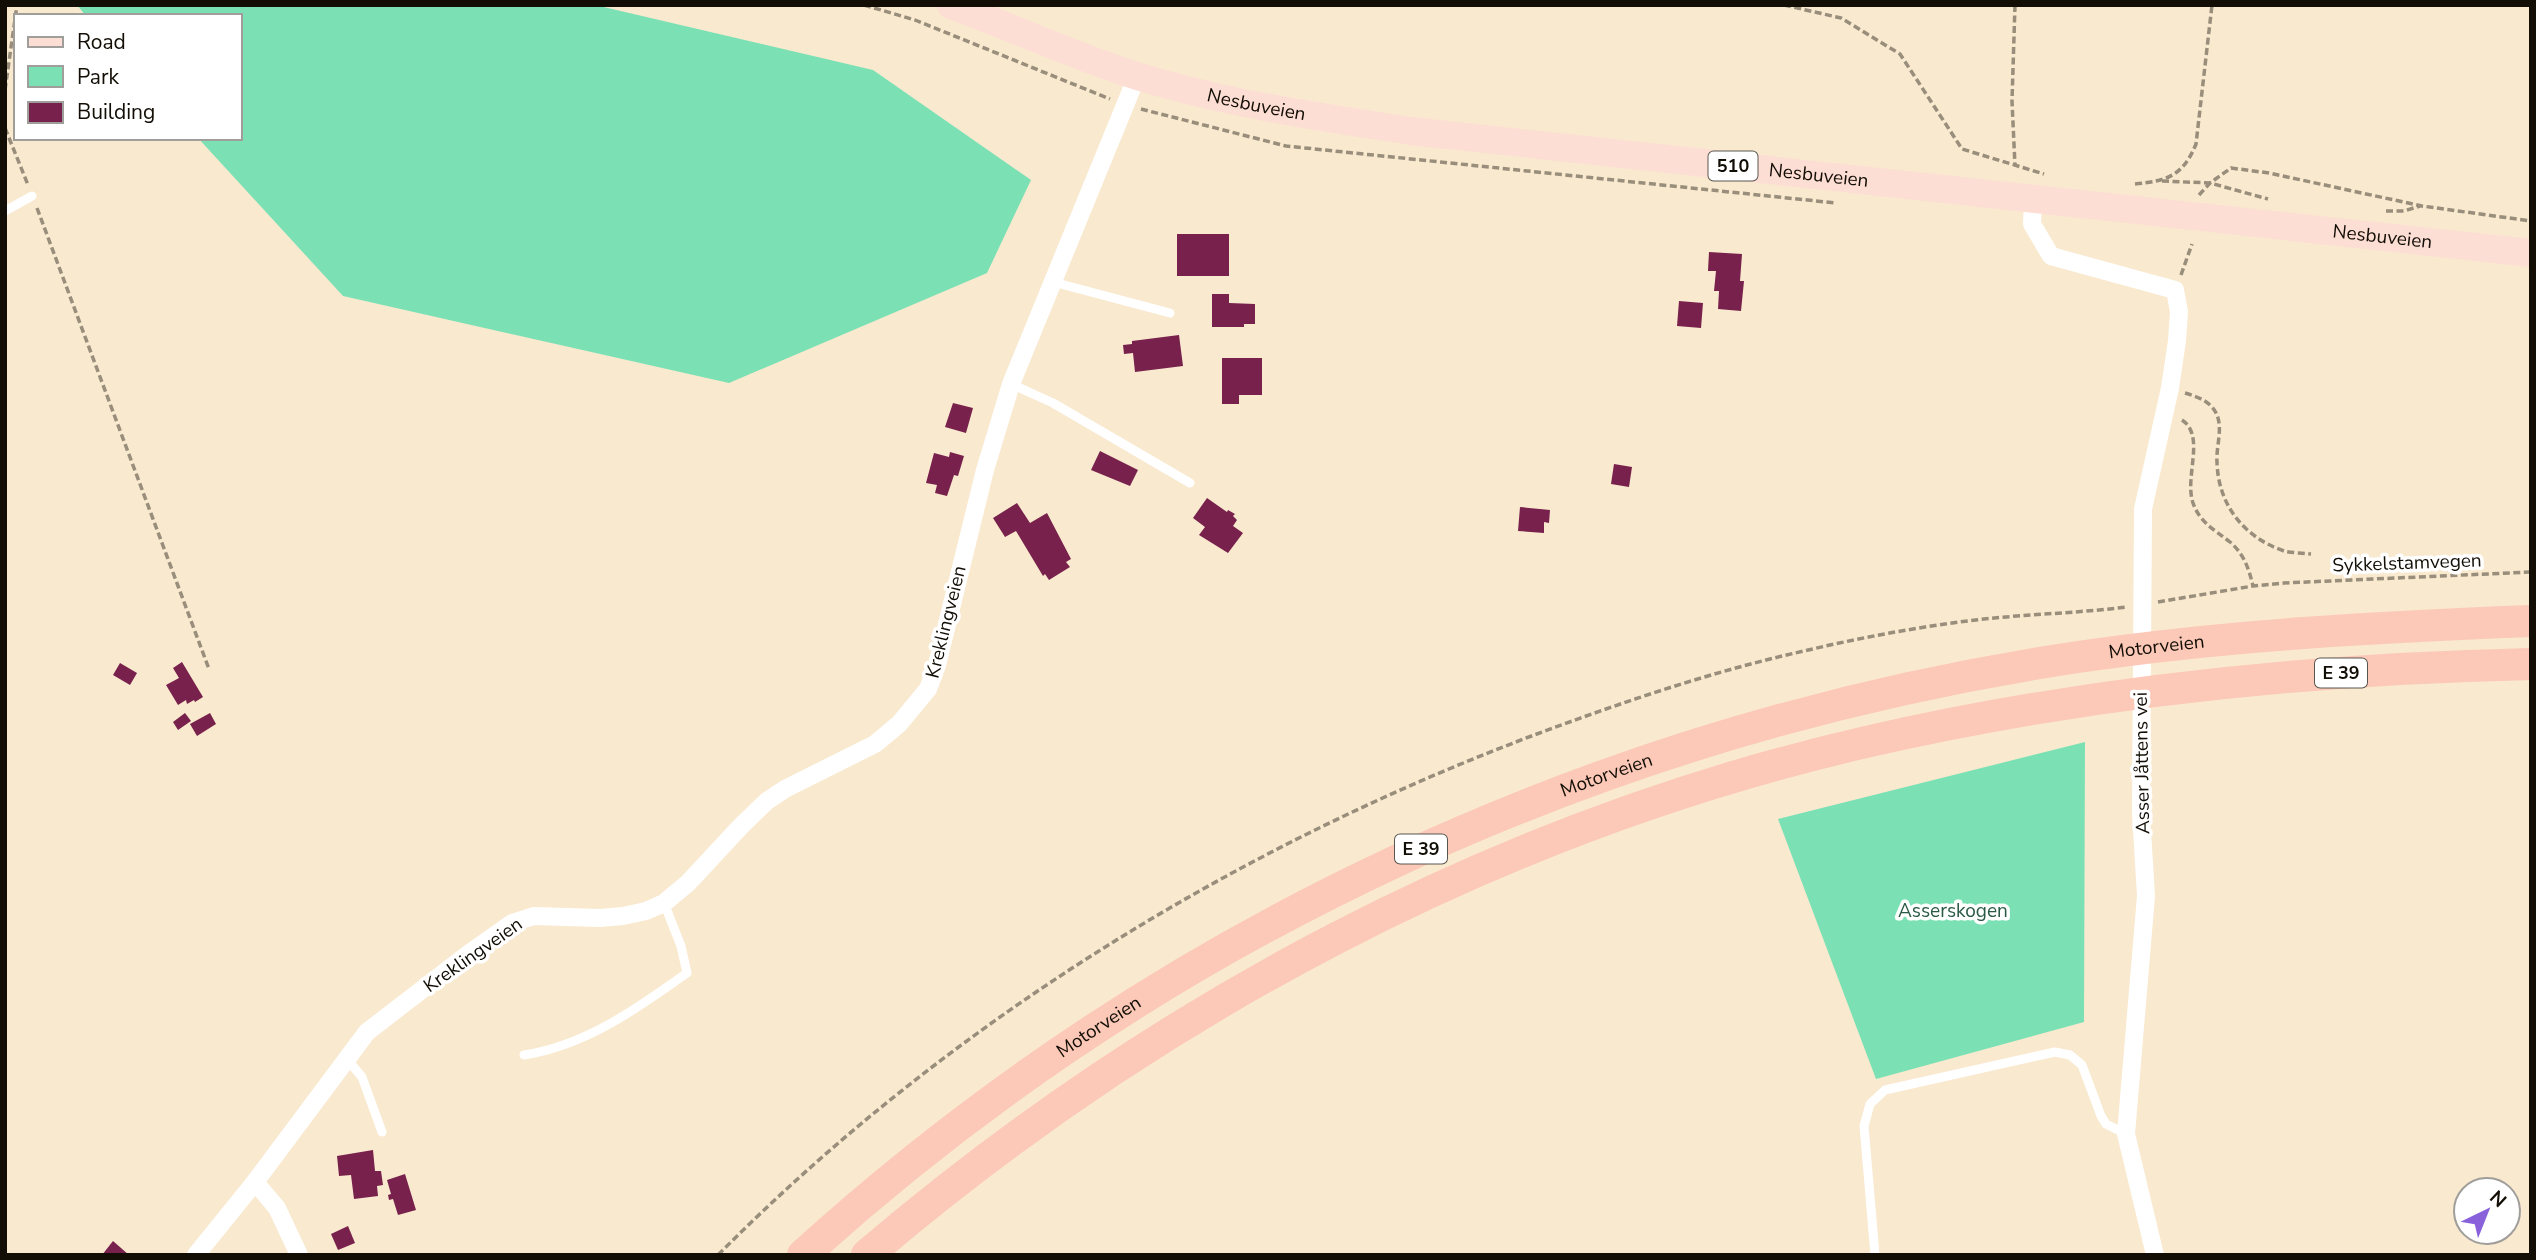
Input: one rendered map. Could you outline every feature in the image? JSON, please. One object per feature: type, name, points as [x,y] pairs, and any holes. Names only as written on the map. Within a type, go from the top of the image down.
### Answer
[{"type":"highway","name":"Motorveien","points":[[803,1255],[895,1175],[970,1117],[1067,1047],[1190,970],[1294,911],[1380,868],[1512,810],[1591,780],[1704,741],[1808,712],[1929,685],[2075,658],[2226,639],[2365,628],[2531,621]]},
{"type":"highway","name":"E 39","points":[[867,1255],[921,1209],[1032,1124],[1151,1043],[1214,1005],[1314,950],[1414,900],[1536,848],[1643,808],[1811,756],[1887,737],[2023,710],[2236,682],[2432,667],[2531,664]]},
{"type":"main road","name":"Nesbuveien","points":[[955,6],[1136,76],[1225,100],[1283,111],[1411,131],[2531,253]]},
{"type":"street","name":"Kreklingveien","points":[[196,1255],[255,1182],[367,1032],[512,923],[534,916],[623,916],[646,911],[664,903],[688,883],[767,801],[785,789],[876,744],[900,724],[928,689],[937,665],[985,470],[1011,384],[1136,76]]},
{"type":"street","points":[[2033,200],[2032,224],[2051,256],[2175,290]]},
{"type":"street","name":"Asser Jåttens vei","points":[[2155,1255],[2126,1134],[2146,896],[2141,814],[2143,509],[2170,388],[2179,312],[2175,290]]},
{"type":"street","points":[[255,1182],[277,1208],[299,1255]]},
{"type":"lane","points":[[5,211],[32,196]]},
{"type":"lane","points":[[1053,282],[1170,313]]},
{"type":"lane","points":[[1011,384],[1053,403],[1190,483]]},
{"type":"lane","points":[[524,1055],[563,1047],[590,1035],[687,973],[681,946],[664,903]]},
{"type":"lane","points":[[1875,1255],[1864,1126],[1870,1104],[1885,1090],[2055,1052],[2070,1055],[2082,1065],[2106,1124],[2126,1134]]},
{"type":"lane","points":[[346,1058],[362,1077],[382,1132]]},
{"type":"path","points":[[1784,5],[1841,18],[1900,54],[1962,149],[2055,176]]},
{"type":"path","points":[[2015,5],[2012,101],[2015,166]]},
{"type":"path","points":[[2162,181],[2176,174],[2191,158],[2196,145],[2212,5]]},
{"type":"path","points":[[5,90],[14,26]]},
{"type":"path","points":[[5,128],[209,669]]},
{"type":"path","points":[[2197,204],[2200,193],[2231,167],[2422,206],[2531,221]]},
{"type":"path","points":[[2131,185],[2162,181],[2210,183]]},
{"type":"path","points":[[2175,290],[2192,244]]},
{"type":"path","points":[[2170,388],[2206,401],[2218,417],[2219,488],[2227,507],[2240,523],[2249,533],[2284,551],[2311,554]]},
{"type":"path","points":[[2163,415],[2182,420],[2193,431],[2190,482],[2193,502],[2209,528],[2239,551],[2249,568],[2253,586]]},
{"type":"path","name":"Sykkelstamvegen","points":[[2284,583],[2531,572]]},
{"type":"green space","points":[[77,5],[595,5],[873,70],[1031,180],[987,273],[729,383],[343,296],[200,140],[242,140],[242,14],[84,14]]},
{"type":"green space","name":"Asserskogen","points":[[2085,742],[2084,1022],[1876,1079],[1778,819]]},
{"type":"building","points":[[1177,234],[1229,234],[1229,276],[1177,276]]},
{"type":"building","points":[[1709,252],[1742,254],[1740,281],[1744,281],[1741,311],[1718,309],[1719,291],[1714,291],[1716,271],[1708,271]]},
{"type":"building","points":[[1212,294],[1229,294],[1229,303],[1255,304],[1255,324],[1244,324],[1244,327],[1212,327]]},
{"type":"building","points":[[1679,301],[1703,303],[1701,328],[1677,326]]},
{"type":"building","points":[[1179,335],[1183,366],[1135,372],[1133,353],[1124,354],[1123,345],[1132,344],[1132,341]]},
{"type":"building","points":[[1222,358],[1262,358],[1262,395],[1239,395],[1239,404],[1222,404]]},
{"type":"building","points":[[953,403],[973,408],[966,433],[945,427]]},
{"type":"building","points":[[1100,451],[1138,470],[1130,486],[1091,470]]},
{"type":"building","points":[[950,452],[964,456],[958,476],[954,475],[947,496],[935,493],[937,485],[926,483],[934,453],[949,457]]},
{"type":"building","points":[[1614,464],[1632,467],[1629,487],[1611,484]]},
{"type":"building","points":[[1207,498],[1227,512],[1228,510],[1235,514],[1233,516],[1237,520],[1233,526],[1243,533],[1228,553],[1199,535],[1205,527],[1193,518]]},
{"type":"building","points":[[1017,503],[1030,523],[1047,513],[1071,559],[1066,562],[1070,567],[1049,580],[1045,574],[1043,576],[1016,531],[1005,537],[993,518]]},
{"type":"building","points":[[1520,507],[1550,510],[1549,523],[1544,522],[1544,533],[1518,531]]},
{"type":"building","points":[[182,662],[203,697],[187,704],[186,700],[178,705],[166,685],[179,678],[173,668]]},
{"type":"building","points":[[120,663],[137,673],[130,685],[113,675]]},
{"type":"building","points":[[185,713],[191,721],[178,730],[173,722]]},
{"type":"building","points":[[210,713],[216,724],[197,736],[190,724]]},
{"type":"building","points":[[373,1150],[375,1171],[381,1171],[383,1185],[377,1186],[378,1196],[354,1199],[351,1175],[339,1176],[337,1156]]},
{"type":"building","points":[[405,1174],[416,1210],[398,1215],[393,1199],[389,1200],[388,1195],[391,1194],[387,1180]]},
{"type":"building","points":[[348,1226],[355,1243],[338,1250],[331,1234]]},
{"type":"building","points":[[113,1241],[129,1255],[102,1255]]}]
